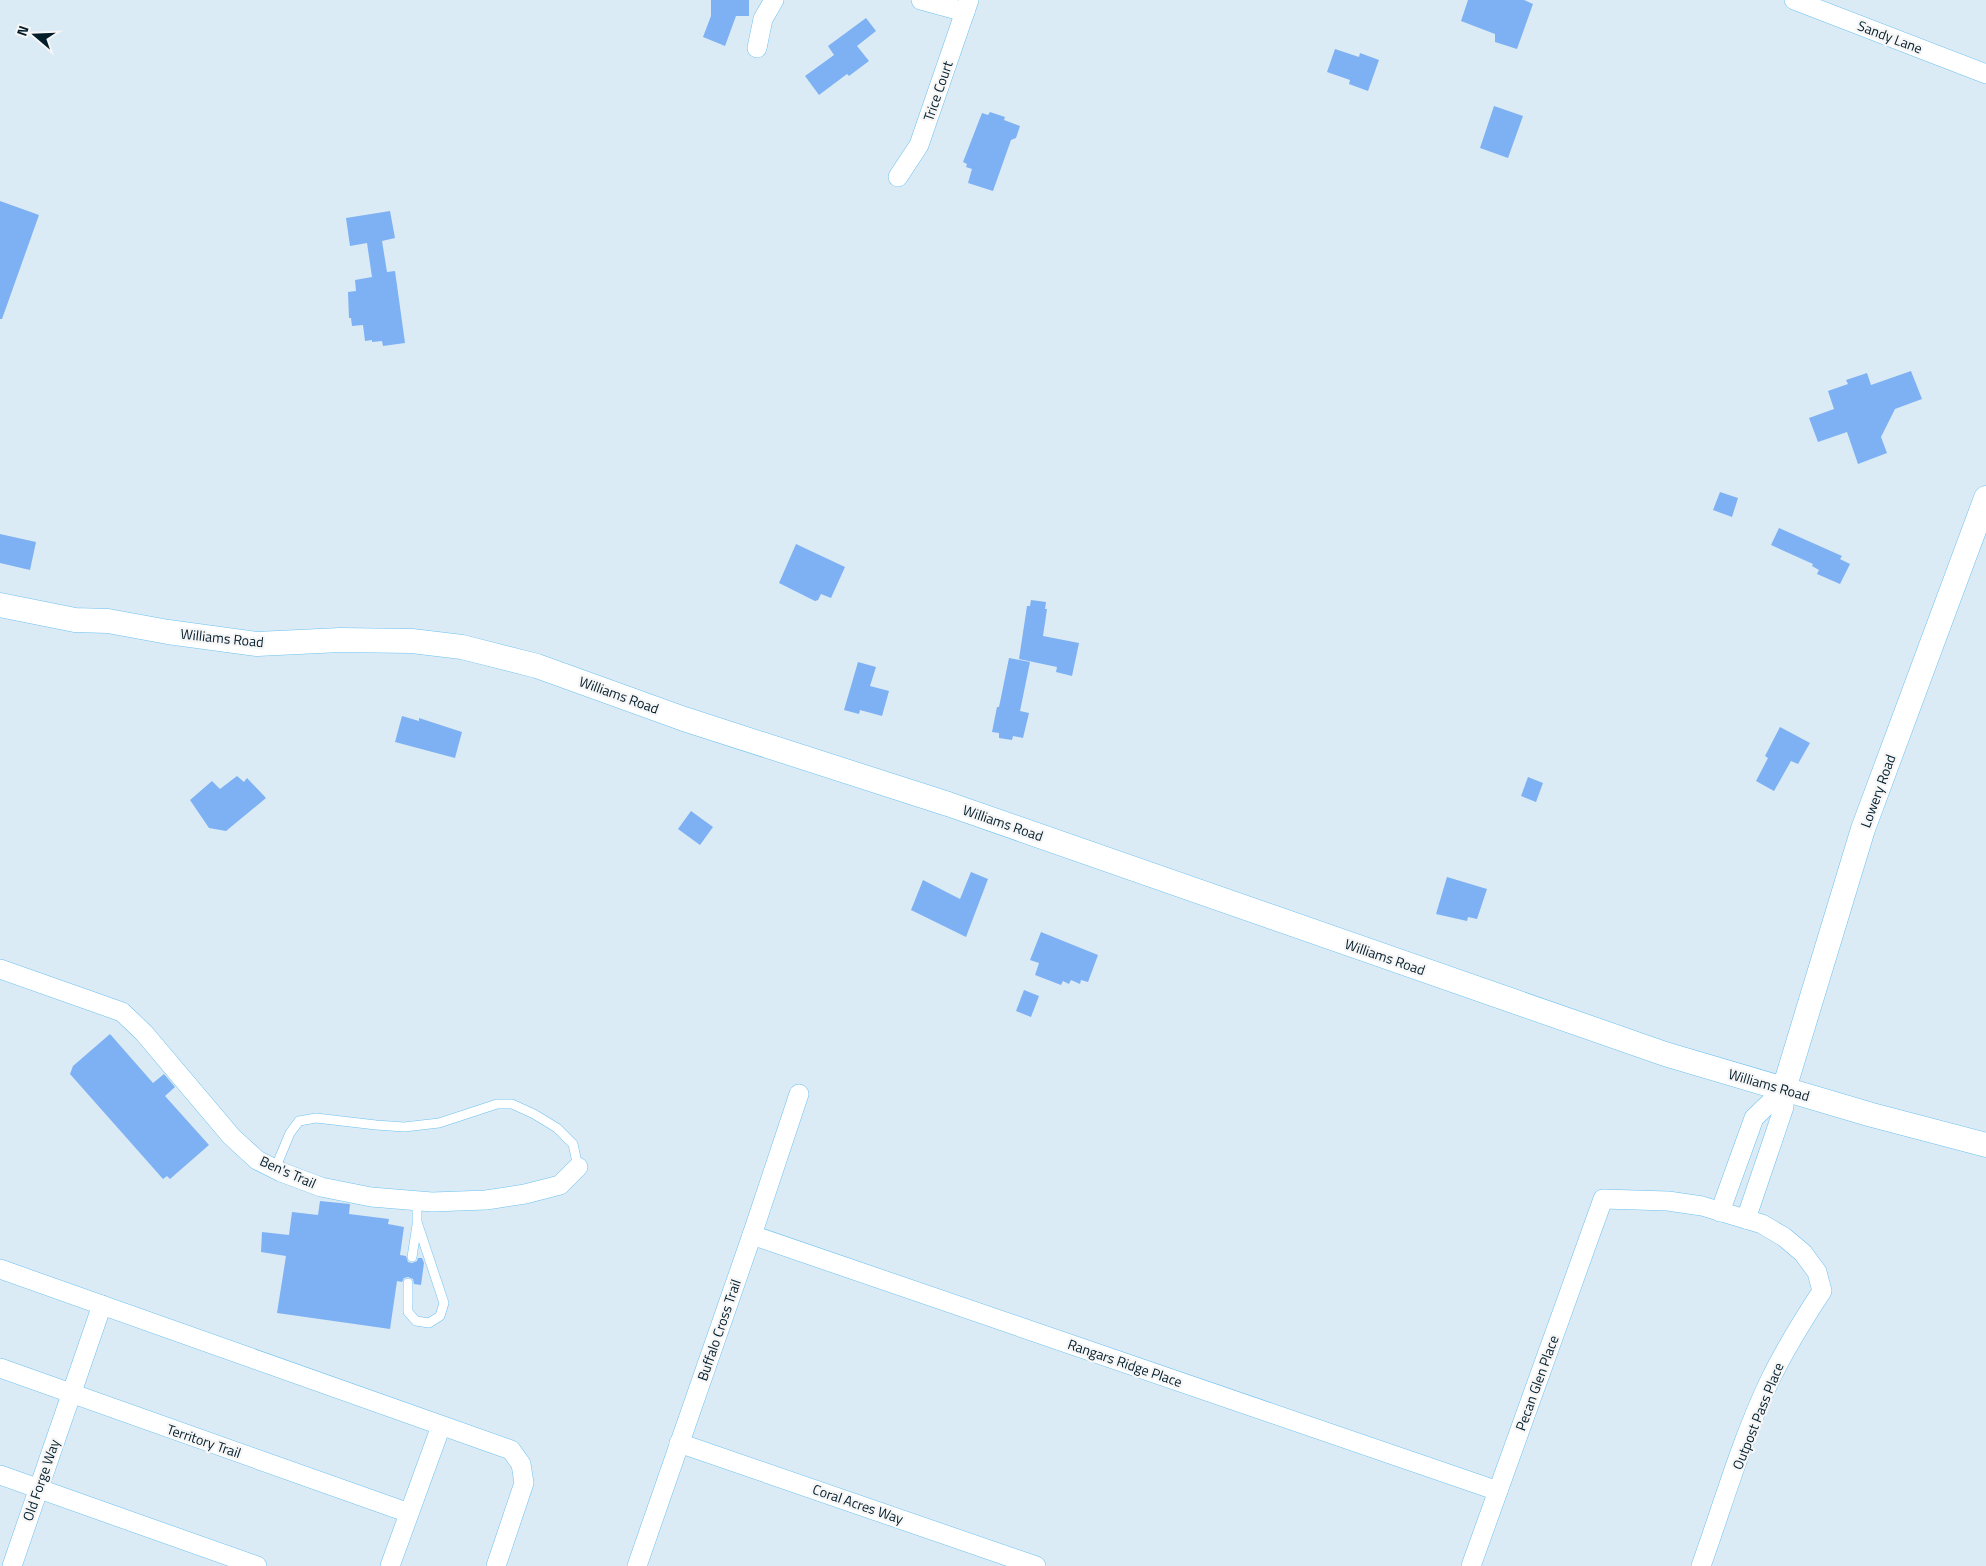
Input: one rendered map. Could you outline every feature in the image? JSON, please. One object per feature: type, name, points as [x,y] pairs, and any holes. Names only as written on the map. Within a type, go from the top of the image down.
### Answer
[{"type":"street","points":[[757,48],[763,19],[774,0]]},
{"type":"street","points":[[921,0],[967,6]]},
{"type":"street","name":"Sandy Lane","points":[[1794,0],[1986,74]]},
{"type":"street","name":"Trice Court","points":[[898,177],[919,145],[967,6]]},
{"type":"street","name":"Lowery Road","points":[[1746,1219],[1784,1107],[1784,1089],[1864,829],[1986,498]]},
{"type":"street","name":"Williams Road","points":[[0,605],[75,620],[108,620],[168,632],[257,644],[340,640],[412,641],[462,647],[537,666],[684,719],[958,807],[1665,1054],[1872,1115],[1986,1145]]},
{"type":"street","name":"Ben's Trail","points":[[0,969],[122,1012],[144,1033],[231,1136],[257,1160],[274,1169],[321,1187],[371,1197],[417,1201],[486,1200],[525,1194],[560,1185],[578,1168]]},
{"type":"street","name":"Lowery Road","points":[[1720,1212],[1754,1118],[1784,1089]]},
{"type":"street","name":"Buffalo Cross Trail","points":[[637,1566],[799,1094]]},
{"type":"street","name":"Pecan Glen Place","points":[[1471,1566],[1603,1199],[1668,1200],[1720,1212]]},
{"type":"street","points":[[1720,1212],[1746,1219]]},
{"type":"street","name":"Outpost Pass Place","points":[[1701,1566],[1753,1419],[1769,1382],[1787,1345],[1822,1291],[1817,1272],[1802,1253],[1784,1236],[1762,1224],[1746,1219]]},
{"type":"street","name":"Rangars Ridge Place","points":[[752,1235],[1498,1491]]},
{"type":"street","points":[[0,1269],[511,1450],[522,1464],[524,1483],[496,1566]]},
{"type":"street","name":"Old Forge Way","points":[[12,1566],[102,1305]]},
{"type":"street","name":"Territory Trail","points":[[0,1368],[409,1513]]},
{"type":"street","points":[[390,1566],[441,1426]]},
{"type":"street","name":"Coral Acres Way","points":[[679,1443],[1003,1561],[1036,1566]]},
{"type":"street","points":[[0,1475],[257,1566]]},
{"type":"lane","points":[[274,1169],[290,1133],[299,1121],[316,1118],[376,1125],[404,1126],[439,1123],[497,1104],[512,1104],[534,1114],[557,1128],[573,1144],[578,1168]]},
{"type":"lane","points":[[412,1257],[417,1222],[417,1201]]},
{"type":"lane","points":[[408,1283],[408,1312],[416,1321],[429,1323],[440,1316],[444,1303],[417,1222]]},
{"type":"building","points":[[711,0],[749,0],[749,16],[736,16],[725,46],[703,37],[711,16]]},
{"type":"building","points":[[1468,0],[1524,0],[1533,4],[1517,49],[1495,42],[1495,34],[1461,21]]},
{"type":"building","points":[[866,18],[876,31],[857,46],[869,61],[849,76],[847,74],[819,95],[805,76],[834,55],[828,46]]},
{"type":"building","points":[[1335,49],[1359,57],[1360,53],[1379,60],[1368,91],[1349,84],[1350,80],[1327,72]]},
{"type":"building","points":[[1494,106],[1523,116],[1508,158],[1480,148]]},
{"type":"building","points":[[990,112],[1005,117],[1004,120],[1020,126],[1016,138],[1011,140],[993,191],[968,183],[972,169],[966,167],[967,164],[963,162],[982,113],[988,115]]},
{"type":"building","points":[[0,201],[39,215],[2,319],[0,319]]},
{"type":"building","points":[[390,211],[395,238],[382,241],[387,272],[395,271],[405,343],[383,346],[382,341],[365,341],[363,325],[352,326],[351,318],[349,318],[348,292],[356,291],[355,280],[372,277],[367,243],[350,246],[346,218]]},
{"type":"building","points":[[1911,371],[1922,399],[1895,409],[1881,437],[1887,453],[1858,464],[1847,432],[1818,442],[1809,418],[1834,409],[1828,391],[1848,384],[1846,380],[1867,373],[1871,385]]},
{"type":"building","points":[[1720,492],[1738,498],[1732,517],[1713,510]]},
{"type":"building","points":[[1779,528],[1842,556],[1840,559],[1850,564],[1840,584],[1817,574],[1819,570],[1812,566],[1813,564],[1771,545]]},
{"type":"building","points":[[0,534],[36,542],[30,570],[0,563]]},
{"type":"building","points":[[796,544],[845,567],[831,598],[821,594],[818,600],[815,601],[779,583]]},
{"type":"building","points":[[1031,600],[1046,602],[1045,609],[1047,609],[1043,636],[1079,643],[1072,676],[1056,672],[1057,667],[1019,659],[1027,606],[1030,606]]},
{"type":"building","points":[[1009,658],[1030,662],[1020,711],[1029,713],[1023,738],[1013,736],[1012,740],[999,738],[999,733],[992,732]]},
{"type":"building","points":[[858,662],[876,667],[870,686],[889,691],[882,716],[860,710],[859,714],[844,710]]},
{"type":"building","points":[[402,716],[419,721],[419,718],[462,732],[455,758],[395,742]]},
{"type":"building","points":[[1780,727],[1810,743],[1798,764],[1791,761],[1774,791],[1756,781],[1768,758],[1765,756]]},
{"type":"building","points":[[237,776],[244,782],[247,778],[266,798],[226,831],[209,828],[190,800],[212,781],[220,789]]},
{"type":"building","points":[[1528,777],[1543,783],[1536,802],[1521,796]]},
{"type":"building","points":[[691,811],[713,827],[700,845],[678,829]]},
{"type":"building","points":[[971,872],[988,879],[966,937],[911,910],[923,880],[960,899]]},
{"type":"building","points":[[1447,877],[1487,889],[1477,919],[1468,917],[1467,921],[1436,914]]},
{"type":"building","points":[[1041,932],[1098,955],[1088,982],[1081,980],[1080,984],[1071,980],[1069,984],[1063,981],[1061,985],[1035,975],[1039,963],[1030,960]]},
{"type":"building","points":[[1024,990],[1039,996],[1031,1017],[1016,1011]]},
{"type":"building","points":[[110,1034],[153,1083],[164,1074],[175,1087],[165,1096],[209,1145],[170,1179],[167,1176],[163,1179],[70,1074],[73,1066]]},
{"type":"building","points":[[320,1201],[350,1204],[349,1214],[389,1219],[388,1224],[404,1227],[400,1255],[406,1256],[408,1262],[412,1263],[417,1261],[418,1258],[422,1258],[424,1263],[421,1285],[414,1284],[413,1279],[408,1277],[404,1278],[402,1282],[397,1281],[390,1329],[277,1313],[286,1256],[261,1252],[262,1232],[289,1235],[292,1212],[318,1215]]}]
